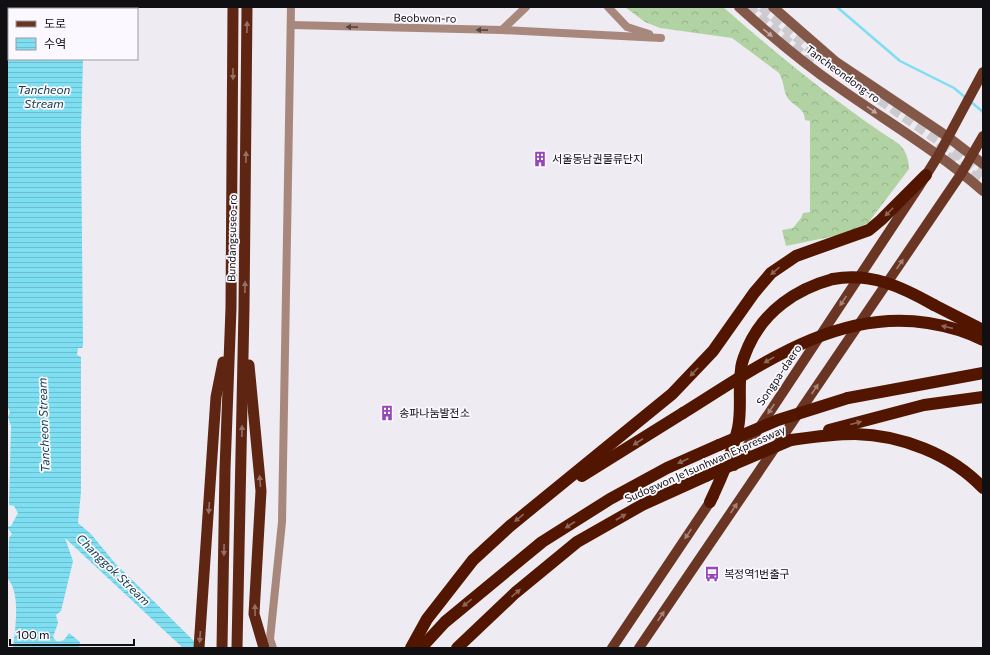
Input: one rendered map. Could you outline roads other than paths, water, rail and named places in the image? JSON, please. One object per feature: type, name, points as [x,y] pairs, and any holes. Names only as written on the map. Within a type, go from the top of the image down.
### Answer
[{"type":"highway","name":"Bundangsuseo-ro","points":[[222,648],[225,469],[231,308],[233,7]]},
{"type":"highway","name":"Bundangsuseo-ro","points":[[237,648],[244,308],[247,7]]},
{"type":"highway","points":[[411,648],[427,619],[467,566],[501,533],[645,417],[694,373],[713,351],[754,293],[776,270],[801,254],[869,230],[926,175]]},
{"type":"highway","points":[[710,502],[724,471],[738,428],[741,367],[754,336],[766,318],[786,300],[809,287],[833,279],[860,277],[882,281],[905,289],[983,330]]},
{"type":"highway","points":[[199,648],[216,397],[221,375],[231,308]]},
{"type":"highway","points":[[244,308],[261,491],[254,614],[264,648]]},
{"type":"highway","points":[[540,502],[780,354],[810,340],[848,326],[885,321],[912,321],[952,328],[983,340]]},
{"type":"highway","name":"Sudogwon Je1sunhwan Expressway","points":[[421,648],[445,622],[542,542],[610,499],[667,468],[778,420],[848,398],[983,373]]},
{"type":"highway","name":"Sudogwon Je1sunhwan Expressway","points":[[457,648],[515,594],[577,542],[642,505],[791,440],[924,405],[983,397]]},
{"type":"highway","points":[[791,440],[835,435],[873,435],[920,447],[947,460],[972,477],[983,488]]},
{"type":"main road","name":"Tancheondong-ro","points":[[739,7],[764,30],[837,87],[938,156],[983,191]]},
{"type":"main road","name":"Tancheondong-ro","points":[[773,7],[836,62],[948,137],[983,164]]},
{"type":"main road","name":"Songpa-daero","points":[[612,648],[926,175],[938,156],[982,74]]},
{"type":"main road","points":[[639,648],[961,174],[983,136]]},
{"type":"street","points":[[273,648],[270,639],[282,522],[291,7]]},
{"type":"street","points":[[502,30],[526,7]]},
{"type":"street","name":"Beobwon-ro","points":[[291,25],[502,30],[661,38],[627,27],[608,7]]},
{"type":"water","name":"Tancheon Stream","points":[[7,7],[81,7],[8,8],[8,60],[83,60],[81,133],[83,346],[82,348],[78,348],[77,355],[81,357],[81,492],[78,523],[91,534],[114,562],[201,648],[183,648],[65,538],[73,561],[61,611],[56,615],[58,623],[53,637],[56,641],[61,641],[69,633],[80,642],[79,648],[13,648],[16,622],[16,602],[15,593],[8,579],[9,538],[12,534],[7,527],[11,526],[18,513],[14,506],[9,505],[11,426],[8,417],[10,412],[7,405]]},
{"type":"waterway","points":[[837,7],[900,61],[954,88],[966,98]]},
{"type":"waterway","points":[[970,101],[983,112]]},
{"type":"tunnel","points":[[748,7],[816,66]]},
{"type":"tunnel","points":[[762,7],[824,61],[955,152],[983,174]]},
{"type":"tunnel","points":[[935,147],[983,183]]},
{"type":"place","name":"서울동남권물류단지","points":[[540,159]]},
{"type":"place","name":"송파나눔발전소","points":[[387,413]]},
{"type":"place","name":"복정역1번출구","points":[[712,574]]},
{"type":"water label","name":"Changgok Stream","points":[[113,570]]}]
